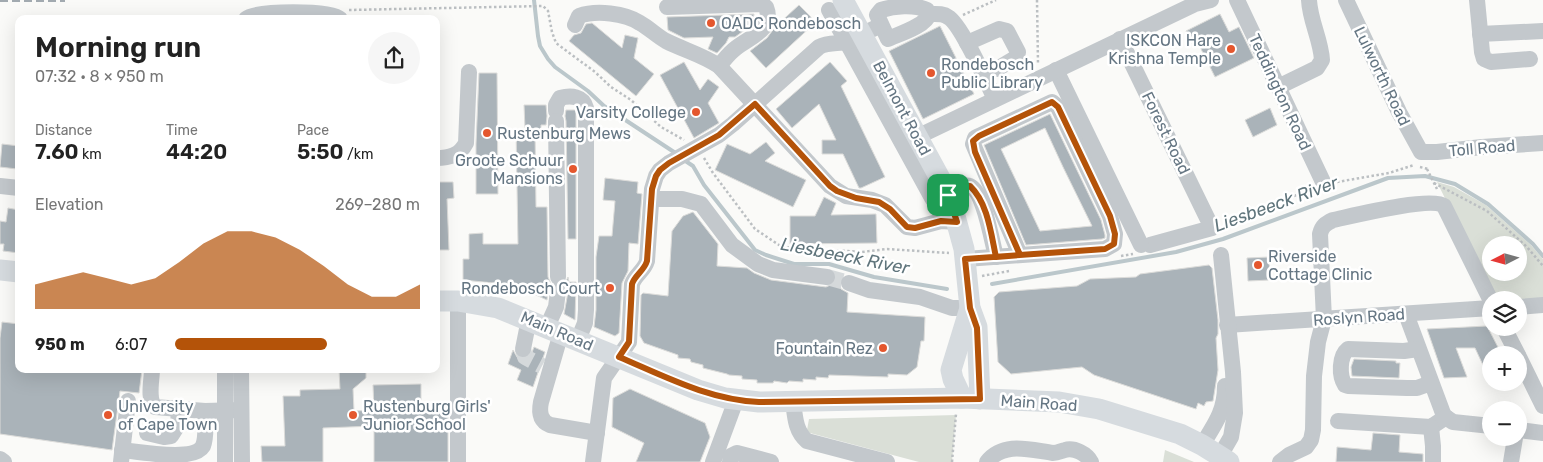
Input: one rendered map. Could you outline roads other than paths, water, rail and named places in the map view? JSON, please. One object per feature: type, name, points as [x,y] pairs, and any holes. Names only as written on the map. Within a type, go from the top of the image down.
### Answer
[{"type":"main road","name":"Belmont Road","points":[[836,5],[892,91],[954,211],[959,256],[970,308],[977,328],[966,405]]},
{"type":"main road","points":[[0,270],[15,272]]},
{"type":"main road","name":"Main Road","points":[[440,301],[458,301],[498,308],[705,393],[736,400],[793,402],[917,399],[966,405],[1039,400],[1079,405],[1180,434],[1217,454]]},
{"type":"main road","name":"Belmont Road","points":[[951,370],[970,308]]},
{"type":"main road","points":[[917,399],[951,370],[953,379],[966,405]]},
{"type":"street","points":[[917,137],[1195,4],[1211,0]]},
{"type":"street","name":"Teddington Road","points":[[1237,0],[1324,184]]},
{"type":"street","points":[[1278,86],[1317,68],[1322,60],[1311,17],[1309,0]]},
{"type":"street","name":"Lulworth Road","points":[[1346,0],[1399,112],[1421,152]]},
{"type":"street","points":[[1477,0],[1482,52],[1486,61],[1530,59]]},
{"type":"street","points":[[667,7],[762,4],[766,7],[768,14],[767,23],[755,37],[743,43],[729,54],[719,66]]},
{"type":"street","points":[[836,5],[847,42],[932,198],[938,207],[946,212],[954,211]]},
{"type":"street","points":[[929,14],[928,18],[920,24],[888,39],[877,15],[878,12],[888,8],[915,6],[927,10],[929,14],[947,16],[952,20],[967,43],[995,99]]},
{"type":"street","points":[[312,15],[343,14]]},
{"type":"street","points":[[575,25],[579,16],[584,14],[628,17],[641,23],[664,40],[702,55],[719,66],[830,186],[837,191],[856,198],[879,202],[890,209],[907,227],[915,228],[941,221],[954,211],[966,186],[970,186],[978,195],[985,212],[996,257]]},
{"type":"street","points":[[250,15],[275,15]]},
{"type":"street","points":[[593,462],[604,378],[629,342],[632,284],[647,261],[653,182],[660,170],[719,135],[818,47],[847,42],[871,29],[881,26]]},
{"type":"street","points":[[967,43],[999,29],[1007,31],[1018,52],[1017,57],[997,69]]},
{"type":"street","points":[[1480,34],[1543,31]]},
{"type":"street","name":"Forest Road","points":[[1056,70],[1146,245],[1212,228],[1120,39]]},
{"type":"street","points":[[440,158],[452,157],[462,150],[466,143],[469,72]]},
{"type":"street","points":[[523,349],[554,330],[585,323],[586,108],[585,102],[581,98],[564,96],[558,100],[556,116],[557,303],[554,330],[539,410],[542,418],[550,425],[597,433]]},
{"type":"street","points":[[959,256],[996,257],[1105,249],[1112,246],[1115,241],[1115,234],[1110,216],[1058,107],[1054,103],[1048,103],[975,138],[973,144],[1020,255]]},
{"type":"street","name":"Toll Road","points":[[1421,152],[1543,143]]},
{"type":"street","points":[[0,186],[15,188]]},
{"type":"street","points":[[652,199],[682,199],[702,204],[732,245],[758,264],[773,270],[827,277]]},
{"type":"street","points":[[1280,462],[1289,455],[1306,447],[1311,440],[1314,412],[1314,376],[1318,342],[1324,319],[1320,234],[1321,228],[1326,223],[1392,208],[1439,202],[1444,206],[1486,291]]},
{"type":"street","points":[[1217,454],[1229,344],[1221,255]]},
{"type":"street","points":[[849,283],[869,290],[920,296],[952,308],[970,308]]},
{"type":"street","points":[[458,301],[458,462]]},
{"type":"street","points":[[1527,306],[1543,305]]},
{"type":"street","name":"Roslyn Road","points":[[1227,325],[1482,309]]},
{"type":"street","points":[[1406,314],[1440,408],[1446,417],[1453,422],[1482,425]]},
{"type":"street","points":[[1418,349],[1398,351],[1348,350],[1344,353],[1342,359],[1342,380],[1348,386],[1407,388],[1417,388],[1431,383]]},
{"type":"street","points":[[152,373],[150,399],[152,405],[160,409],[241,410]]},
{"type":"street","points":[[225,373],[225,462]]},
{"type":"street","points":[[241,373],[242,462]]},
{"type":"street","points":[[1527,374],[1543,406]]},
{"type":"street","points":[[713,462],[736,400]]},
{"type":"street","points":[[128,401],[122,456],[179,458],[194,455],[200,451],[203,445],[205,411]]},
{"type":"street","points":[[793,402],[798,430],[807,441],[887,462]]},
{"type":"street","points":[[147,433],[164,437],[171,436],[178,425],[179,410]]},
{"type":"street","points":[[1338,420],[1431,427],[1446,417]]},
{"type":"street","points":[[1431,427],[1434,446],[1433,462]]},
{"type":"street","points":[[1527,431],[1543,433]]},
{"type":"street","points":[[1511,462],[1514,446]]},
{"type":"street","points":[[987,462],[1002,450],[1027,448],[1054,453],[1066,450],[1078,452],[1088,456],[1091,462]]},
{"type":"street","points":[[730,462],[731,456],[738,453],[771,462]]},
{"type":"street","points":[[0,459],[4,462]]},
{"type":"waterway","name":"Liesbeeck River","points":[[534,0],[540,46],[555,67],[588,91],[604,106],[677,154]]},
{"type":"waterway","name":"Liesbeeck River","points":[[684,160],[693,166],[704,185],[755,250],[794,264],[829,264],[874,277],[947,289]]},
{"type":"waterway","name":"Liesbeeck River","points":[[992,284],[1176,252],[1223,239],[1388,178],[1425,176],[1455,184],[1488,204],[1533,244],[1543,256]]},
{"type":"tunnel","points":[[827,277],[849,283]]},
{"type":"tunnel","points":[[523,349],[525,357],[542,366]]},
{"type":"railway","points":[[0,0],[65,0]]},
{"type":"place","name":"OADC Rondebosch","points":[[711,23]]},
{"type":"place","name":"ISKCON Hare Krishna Temple","points":[[1231,49]]},
{"type":"place","name":"Rondebosch Public Library","points":[[931,73]]},
{"type":"place","name":"Varsity College","points":[[696,112]]},
{"type":"place","name":"Rustenburg Mews","points":[[487,133]]},
{"type":"place","name":"Groote Schuur Mansions","points":[[573,169]]},
{"type":"place","name":"Riverside Cottage Clinic","points":[[1258,265]]},
{"type":"place","name":"Rondebosch Court","points":[[610,288]]},
{"type":"place","name":"Fountain Rez","points":[[883,348]]},
{"type":"place","name":"University of Cape Town","points":[[108,415]]},
{"type":"place","name":"Rustenburg Girls' Junior School","points":[[353,415]]}]
